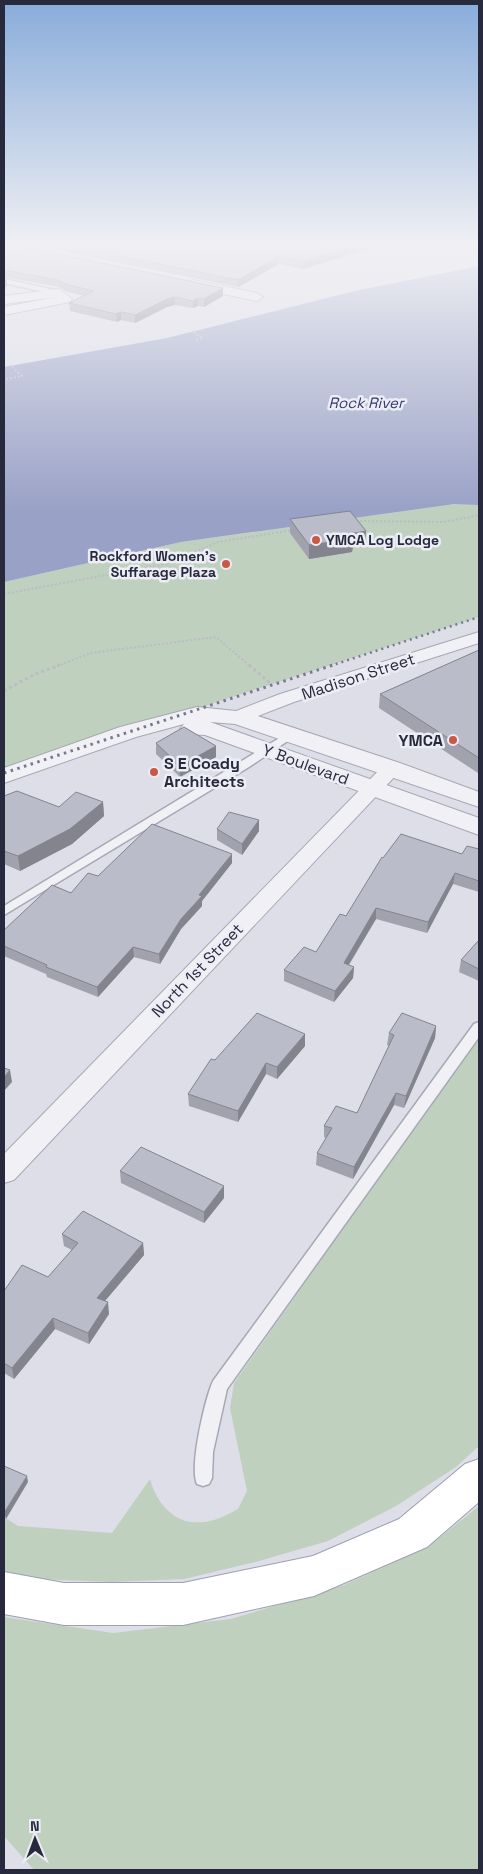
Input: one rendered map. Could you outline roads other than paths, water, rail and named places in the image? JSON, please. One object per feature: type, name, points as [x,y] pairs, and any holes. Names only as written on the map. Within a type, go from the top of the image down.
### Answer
[{"type":"main road","points":[[4,1593],[64,1604],[183,1604],[314,1576],[412,1533],[479,1477]]},
{"type":"street","name":"Madison Street","points":[[238,717],[288,698],[479,637]]},
{"type":"street","name":"Y Boulevard","points":[[128,732],[197,714],[238,717],[392,768],[479,800]]},
{"type":"street","name":"Y Boulevard","points":[[128,732],[207,728],[479,826]]},
{"type":"street","points":[[4,776],[128,732]]},
{"type":"street","name":"North 1st Street","points":[[4,1172],[392,768]]},
{"type":"lane","points":[[4,911],[267,751],[291,734]]},
{"type":"lane","points":[[203,1478],[204,1452],[219,1386],[479,1026]]},
{"type":"water","name":"Rock River","points":[[181,334],[479,334],[479,505],[455,504],[181,542],[4,582],[4,367]]},
{"type":"railway","points":[[330,666],[479,617]]},
{"type":"railway","points":[[4,773],[333,665]]},
{"type":"place","name":"YMCA Log Lodge","points":[[316,540]]},
{"type":"place","name":"Rockford Women's Suffarage Plaza","points":[[226,564]]},
{"type":"place","name":"YMCA","points":[[453,740]]},
{"type":"place","name":"S E Coady Architects","points":[[154,772]]}]
